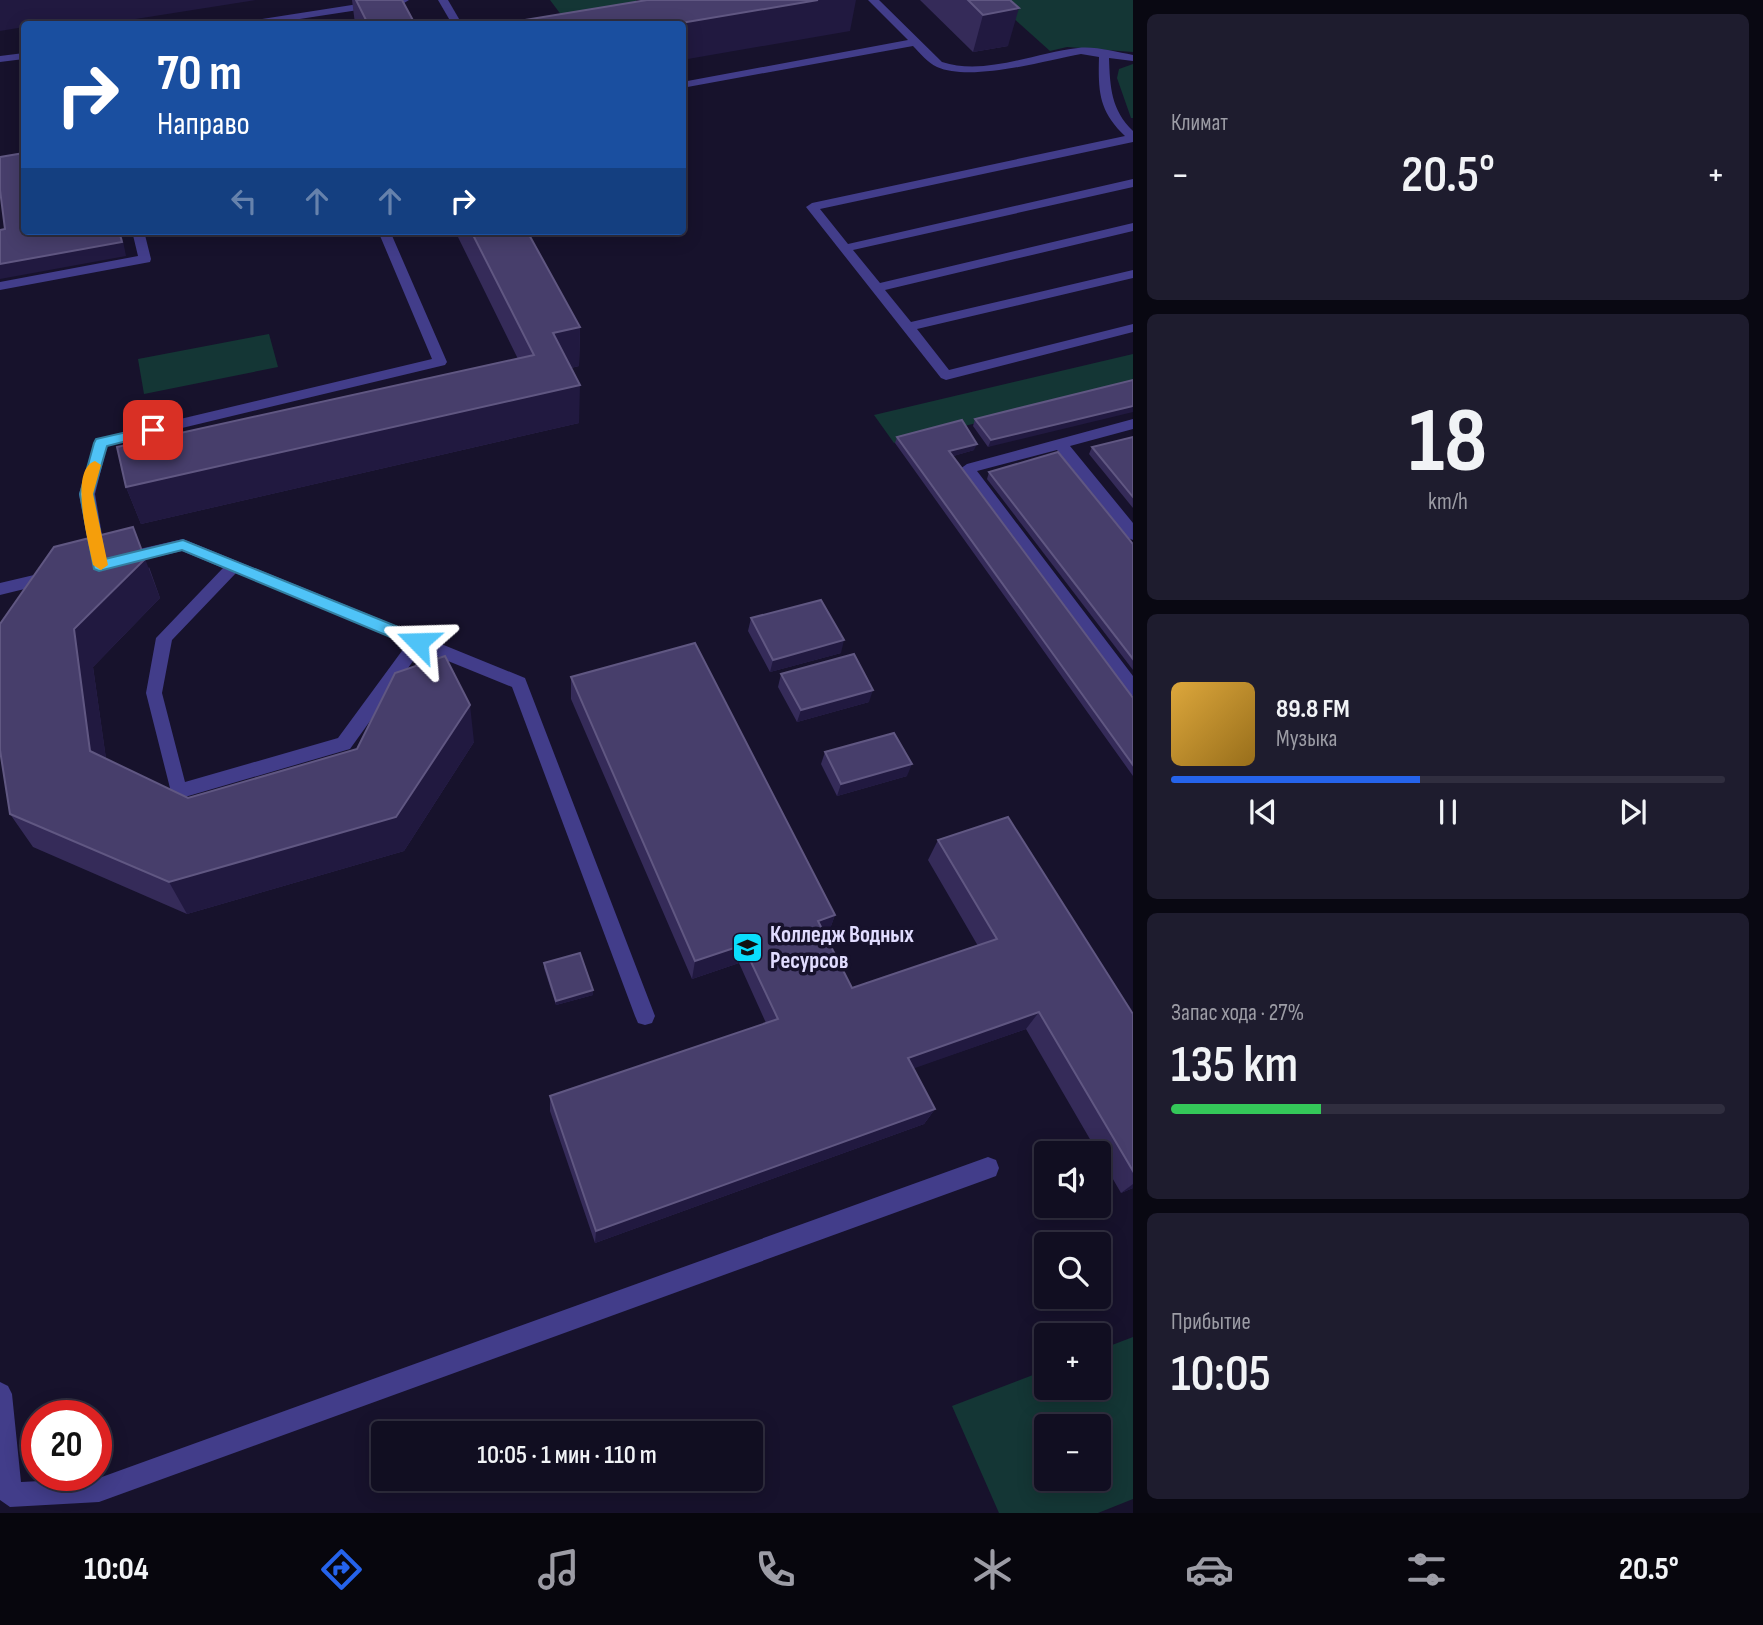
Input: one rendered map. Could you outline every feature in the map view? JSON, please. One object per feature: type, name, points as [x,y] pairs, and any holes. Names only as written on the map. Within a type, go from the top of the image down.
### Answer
[{"type":"lane","points":[[291,21],[404,0]]},
{"type":"lane","points":[[443,0],[455,21]]},
{"type":"lane","points":[[873,0],[938,64],[953,69],[975,70],[1081,51],[1133,58]]},
{"type":"lane","points":[[686,84],[915,42]]},
{"type":"lane","points":[[1104,54],[1104,85],[1114,119],[1133,138]]},
{"type":"lane","points":[[0,59],[21,56]]},
{"type":"lane","points":[[1133,138],[812,207],[946,375],[1133,328]]},
{"type":"lane","points":[[845,248],[1133,183]]},
{"type":"lane","points":[[877,288],[1133,227]]},
{"type":"lane","points":[[0,286],[145,259],[139,235]]},
{"type":"lane","points":[[386,235],[440,362],[101,443],[87,494],[93,567],[183,545],[519,683],[645,1016]]},
{"type":"lane","points":[[908,327],[1133,274]]},
{"type":"lane","points":[[1133,424],[967,468],[1133,689]]},
{"type":"lane","points":[[1060,444],[1133,534]]},
{"type":"lane","points":[[234,566],[164,638],[154,693],[178,791],[344,744],[418,642]]},
{"type":"lane","points":[[0,589],[62,574]]},
{"type":"lane","points":[[0,1394],[10,1495],[99,1490],[988,1168]]},
{"type":"green space","points":[[550,0],[636,0],[640,6],[565,20]]},
{"type":"green space","points":[[993,0],[1133,0],[1133,52],[1067,47],[1050,51]]},
{"type":"green space","points":[[1133,64],[1131,118],[1117,78],[1119,69]]},
{"type":"green space","points":[[269,334],[278,367],[144,394],[138,359]]},
{"type":"green space","points":[[1133,354],[1133,385],[894,443],[874,415]]},
{"type":"green space","points":[[1133,1337],[1133,1499],[1098,1513],[999,1513],[952,1406],[1034,1375],[1034,1400],[1111,1400],[1111,1345]]},
{"type":"building","points":[[356,0],[402,0],[413,21],[366,21]]},
{"type":"building","points":[[647,0],[818,0],[686,22],[519,21]]},
{"type":"building","points":[[968,0],[1010,0],[1019,8],[983,15]]},
{"type":"building","points":[[21,154],[21,235],[120,235],[122,242],[0,264],[0,230],[5,229],[0,190],[0,157]]},
{"type":"building","points":[[473,235],[529,235],[580,327],[553,333],[580,385],[126,487],[117,447],[534,355]]},
{"type":"building","points":[[1133,380],[1133,406],[991,440],[975,419]]},
{"type":"building","points":[[962,420],[977,444],[949,451],[1133,698],[1133,765],[897,437]]},
{"type":"building","points":[[1133,437],[1133,497],[1092,447]]},
{"type":"building","points":[[1058,452],[1133,544],[1133,659],[989,472]]},
{"type":"building","points":[[133,527],[145,559],[74,629],[90,751],[188,798],[357,749],[395,673],[445,656],[470,705],[396,817],[169,882],[10,814],[0,750],[0,624],[54,547]]},
{"type":"building","points":[[821,600],[844,640],[773,660],[751,618]]},
{"type":"building","name":"Колледж Водных Ресурсов","points":[[695,643],[835,915],[818,921],[852,988],[997,939],[938,840],[1008,817],[1133,1014],[1133,1171],[1039,1012],[908,1058],[935,1109],[596,1231],[550,1096],[778,1019],[743,945],[695,961],[571,677]]},
{"type":"building","points":[[854,654],[873,690],[801,710],[781,674]]},
{"type":"building","points":[[894,733],[912,764],[841,784],[825,752]]},
{"type":"building","points":[[580,953],[593,990],[556,1001],[544,963]]},
{"type":"slow traffic","points":[[95,465],[87,494],[101,565]]},
{"type":"place","name":"Колледж Водных Ресурсов","points":[[747,948]]},
{"type":"route","points":[[153,430],[101,443],[87,494],[99,565],[183,545],[418,642]]}]
